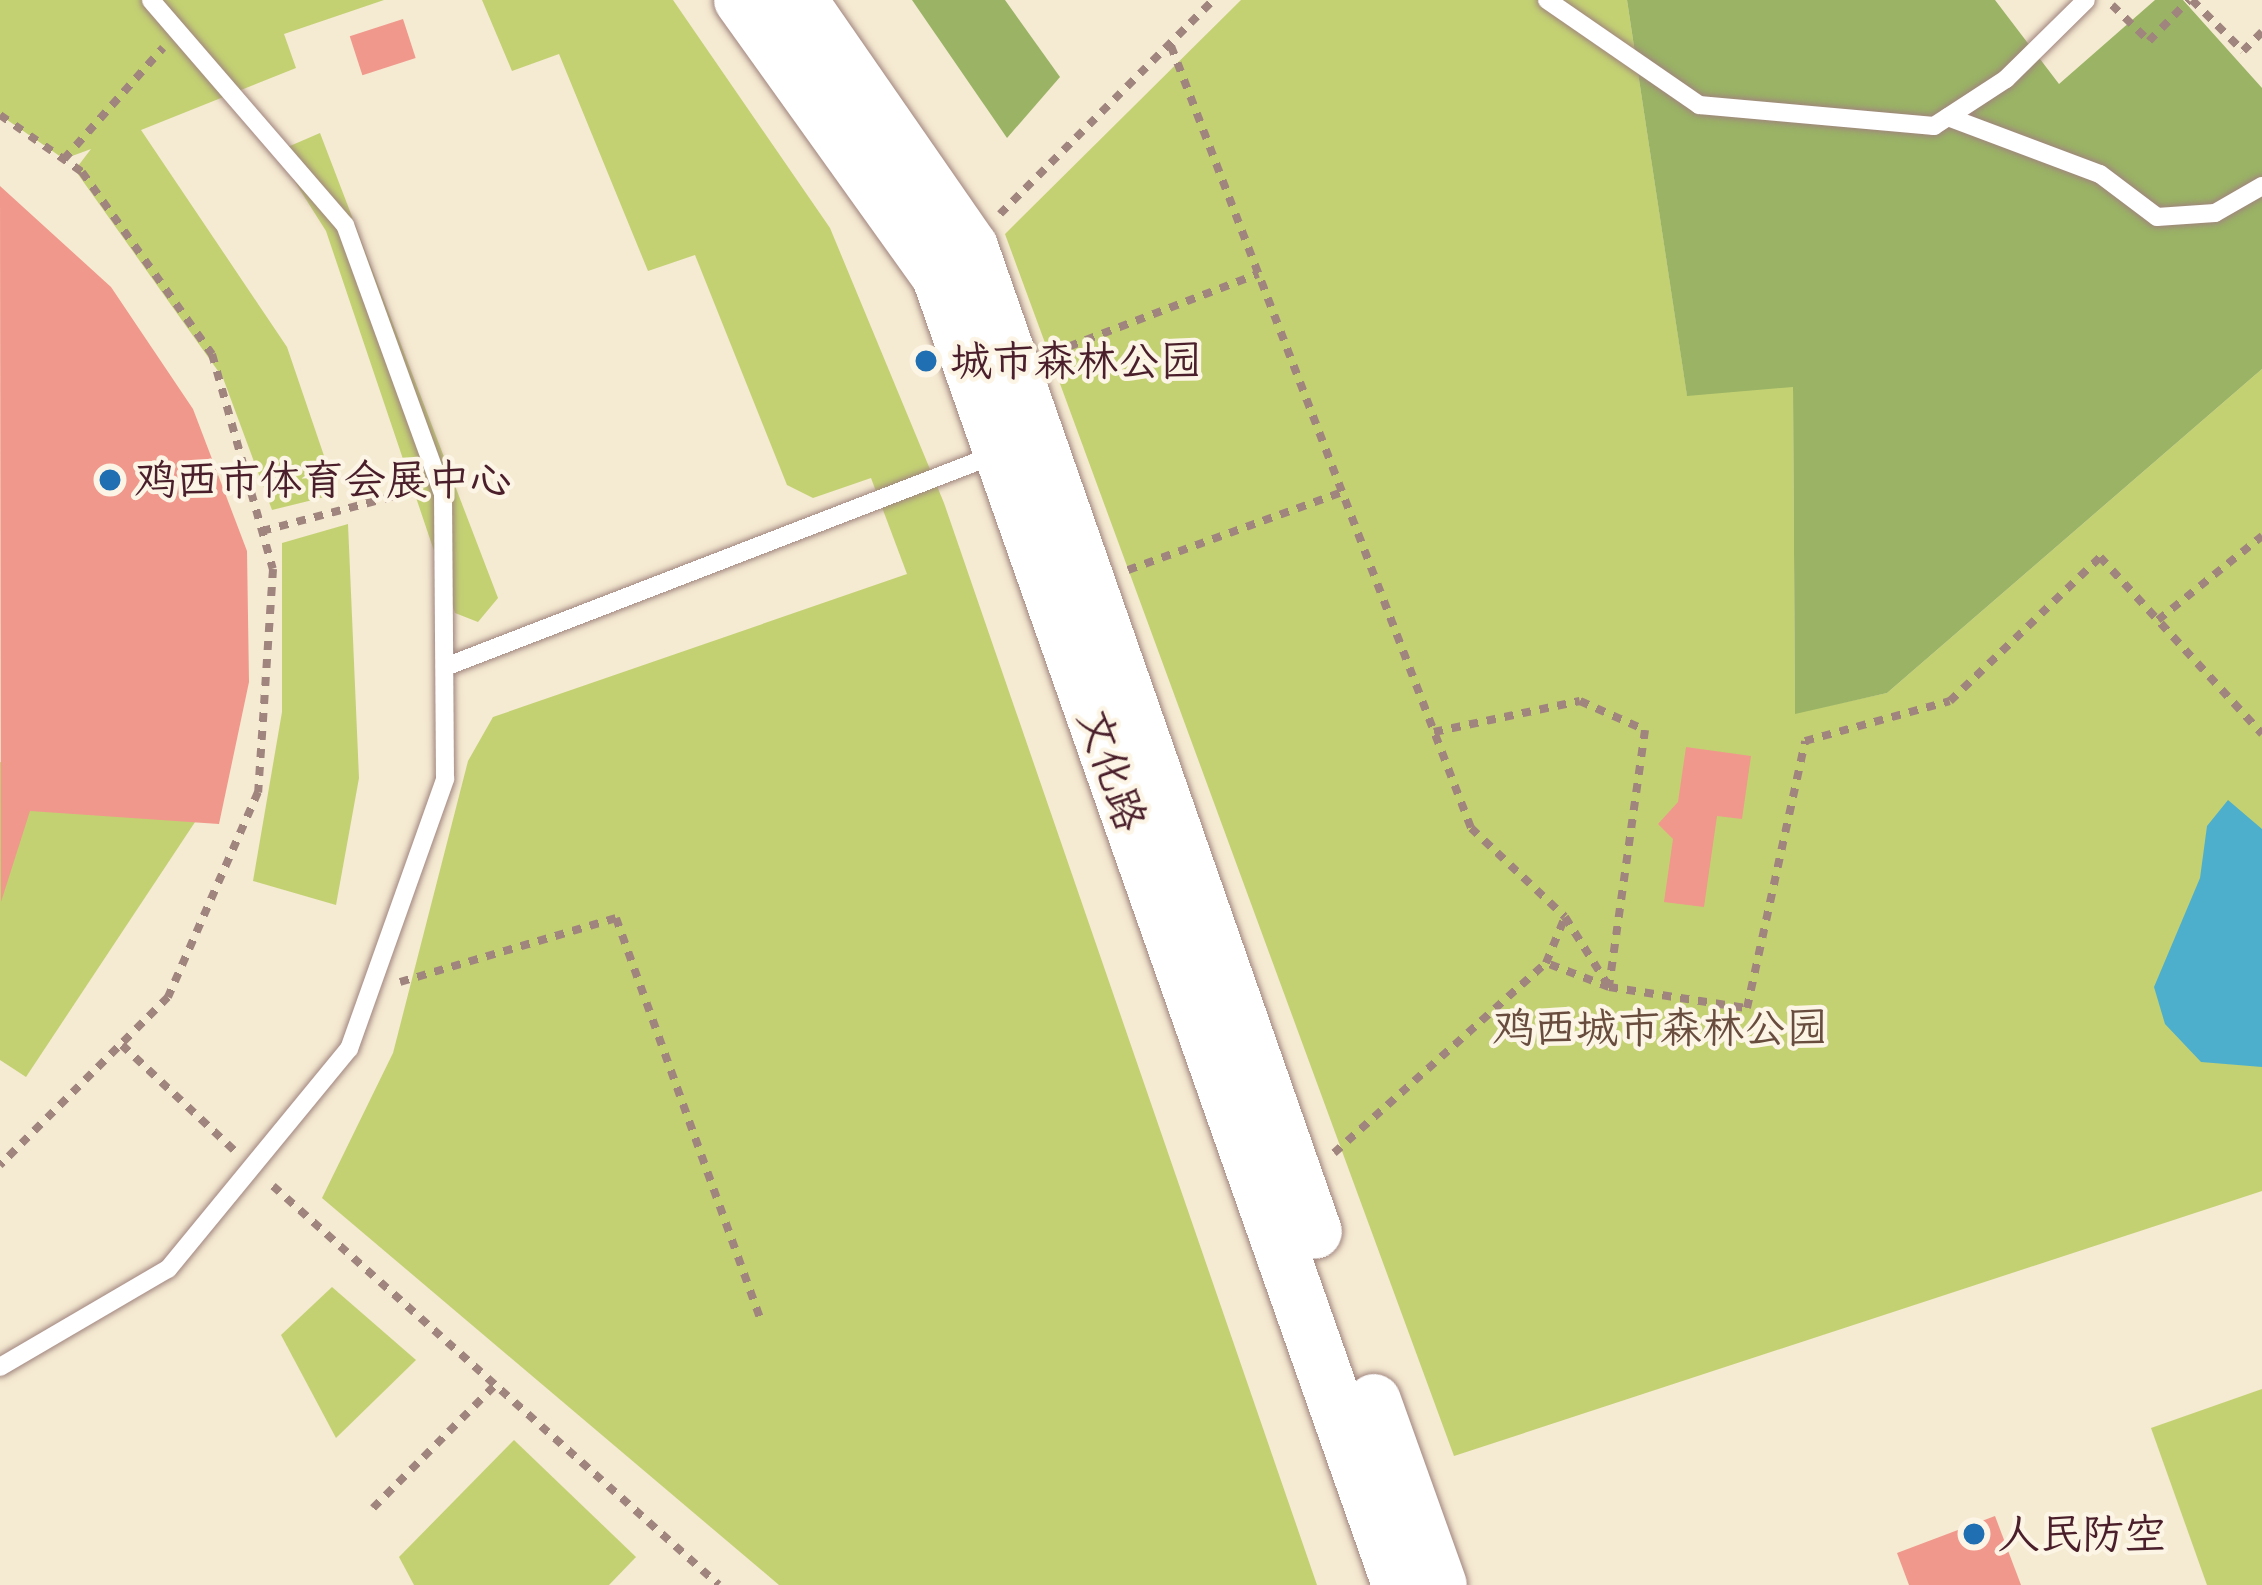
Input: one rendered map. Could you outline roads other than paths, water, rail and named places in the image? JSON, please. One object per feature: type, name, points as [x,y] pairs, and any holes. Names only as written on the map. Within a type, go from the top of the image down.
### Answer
[{"type":"main road","name":"文化路","points":[[741,0],[939,277],[1399,1585]]},
{"type":"main road","name":"文化路","points":[[800,0],[971,247],[1440,1585]]},
{"type":"lane","points":[[0,1367],[168,1269],[349,1048],[445,779],[440,484],[345,225],[180,28],[151,0]]},
{"type":"lane","points":[[1546,0],[1699,105],[1934,126],[2086,0]]},
{"type":"lane","points":[[1948,117],[2100,174],[2158,217],[2215,213],[2262,186]]},
{"type":"lane","points":[[445,667],[1000,453]]},
{"type":"water","points":[[2228,800],[2262,829],[2262,1067],[2201,1062],[2165,1024],[2154,987],[2200,878],[2207,826]]},
{"type":"place","name":"城市森林公园","points":[[926,361]]},
{"type":"place","name":"鸡西市体育会展中心","points":[[110,480]]},
{"type":"place","name":"人民防空","points":[[1974,1534]]},
{"type":"park label","name":"鸡西城市森林公园","points":[[1660,1028]]}]
